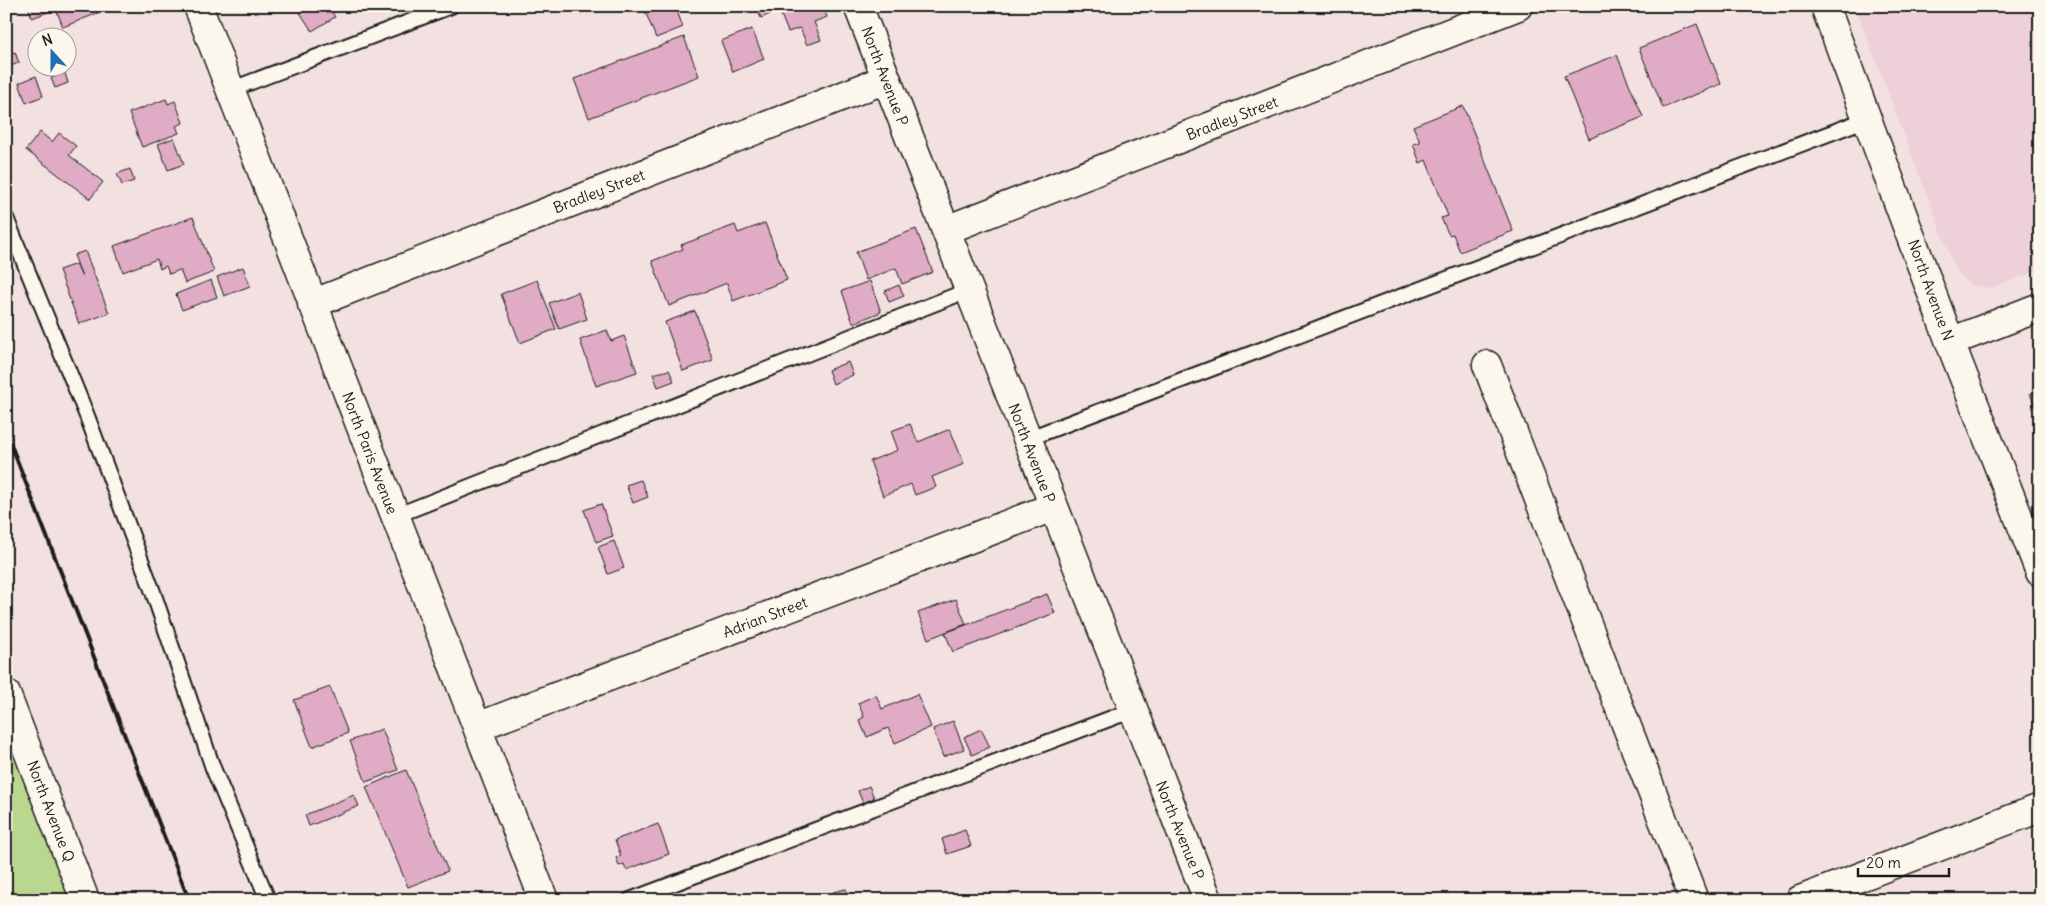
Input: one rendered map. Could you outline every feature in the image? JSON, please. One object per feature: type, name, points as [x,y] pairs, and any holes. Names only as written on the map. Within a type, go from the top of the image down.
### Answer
[{"type":"street","name":"North Paris Avenue","points":[[198,6],[544,900]]},
{"type":"street","name":"North Avenue P","points":[[858,6],[1208,900]]},
{"type":"street","name":"Bradley Street","points":[[946,230],[1518,6]]},
{"type":"street","name":"North Avenue N","points":[[1825,6],[1950,342],[2038,560]]},
{"type":"street","name":"Bradley Street","points":[[312,304],[886,79]]},
{"type":"street","points":[[1950,342],[2040,307]]},
{"type":"street","points":[[1487,365],[1694,900]]},
{"type":"street","name":"Adrian Street","points":[[477,727],[1053,507]]},
{"type":"street","name":"North Avenue Q","points":[[6,694],[85,900]]},
{"type":"street","points":[[1800,900],[2040,808]]},
{"type":"lane","points":[[230,90],[451,6]]},
{"type":"lane","points":[[1027,439],[1867,119]]},
{"type":"lane","points":[[6,218],[87,416],[153,592],[213,768],[268,900]]},
{"type":"lane","points":[[395,516],[969,290]]},
{"type":"lane","points":[[630,900],[1133,710]]},
{"type":"shaded area","points":[[1855,6],[2040,6],[2040,270],[1990,288],[1971,285],[1960,275],[1953,263]]},
{"type":"green space","points":[[6,692],[85,900],[6,900]]},
{"type":"building","points":[[28,6],[95,6],[98,13],[63,27],[56,9],[32,18]]},
{"type":"building","points":[[300,6],[328,6],[335,17],[312,31],[297,8]]},
{"type":"building","points":[[657,6],[675,6],[683,27],[656,38],[645,11]]},
{"type":"building","points":[[756,6],[823,6],[827,17],[814,22],[821,40],[807,45],[800,28],[788,32],[779,10],[761,18]]},
{"type":"building","points":[[1697,24],[1721,84],[1663,108],[1639,48]]},
{"type":"building","points":[[752,29],[764,59],[733,72],[721,41]]},
{"type":"building","points":[[684,37],[699,76],[589,118],[574,79]]},
{"type":"building","points":[[15,52],[19,63],[10,66],[6,55]]},
{"type":"building","points":[[1617,55],[1643,117],[1589,139],[1564,76]]},
{"type":"building","points":[[31,78],[37,78],[43,96],[26,103],[19,83]]},
{"type":"building","points":[[51,78],[66,78],[68,83],[55,88]]},
{"type":"building","points":[[166,99],[168,104],[175,101],[183,123],[176,126],[179,133],[142,147],[129,113]]},
{"type":"building","points":[[1463,106],[1513,231],[1460,252],[1453,234],[1449,235],[1441,218],[1448,216],[1426,160],[1420,163],[1413,144],[1420,142],[1413,126]]},
{"type":"building","points":[[40,132],[52,142],[59,133],[76,146],[69,155],[103,182],[90,199],[26,150]]},
{"type":"building","points":[[174,138],[184,164],[168,170],[158,144]]},
{"type":"building","points":[[130,169],[134,181],[122,185],[117,174]]},
{"type":"building","points":[[193,217],[214,272],[185,283],[180,270],[169,274],[166,266],[160,269],[157,259],[123,272],[114,246]]},
{"type":"building","points":[[765,223],[787,280],[733,301],[727,283],[669,306],[652,261],[683,249],[681,245],[735,225],[738,233]]},
{"type":"building","points":[[916,229],[933,272],[902,284],[896,268],[866,280],[856,252]]},
{"type":"building","points":[[85,251],[109,313],[79,324],[59,270],[76,264],[82,277],[74,255]]},
{"type":"building","points":[[243,267],[250,286],[224,296],[217,277]]},
{"type":"building","points":[[211,280],[217,297],[182,310],[176,294]]},
{"type":"building","points":[[537,280],[556,329],[520,343],[501,294]]},
{"type":"building","points":[[870,281],[881,312],[853,323],[842,291]]},
{"type":"building","points":[[899,285],[904,296],[889,302],[885,291]]},
{"type":"building","points":[[578,292],[587,319],[559,329],[549,303]]},
{"type":"building","points":[[695,311],[713,360],[683,371],[665,322]]},
{"type":"building","points":[[607,330],[611,341],[624,336],[637,372],[596,386],[580,340]]},
{"type":"building","points":[[848,362],[853,375],[833,384],[828,370]]},
{"type":"building","points":[[669,370],[674,381],[658,387],[653,374]]},
{"type":"building","points":[[2040,390],[2040,417],[2030,394]]},
{"type":"building","points":[[910,424],[918,442],[950,429],[964,464],[932,477],[936,487],[915,495],[911,484],[883,496],[870,461],[898,450],[891,431]]},
{"type":"building","points":[[641,480],[648,497],[633,503],[626,485]]},
{"type":"building","points":[[601,504],[613,536],[596,542],[584,510]]},
{"type":"building","points":[[614,541],[624,568],[608,574],[598,547]]},
{"type":"building","points":[[1047,594],[1055,613],[953,652],[945,633]]},
{"type":"building","points":[[956,599],[966,624],[928,639],[918,613]]},
{"type":"building","points":[[330,687],[348,733],[312,747],[294,700]]},
{"type":"building","points":[[917,694],[931,727],[895,743],[888,728],[867,737],[859,720],[864,717],[858,703],[876,695],[882,709]]},
{"type":"building","points":[[953,721],[964,749],[943,757],[933,729]]},
{"type":"building","points":[[382,729],[398,770],[366,782],[350,741]]},
{"type":"building","points":[[981,729],[990,747],[972,755],[964,737]]},
{"type":"building","points":[[406,770],[448,871],[408,887],[366,787]]},
{"type":"building","points":[[869,786],[874,798],[863,803],[858,791]]},
{"type":"building","points":[[354,795],[359,806],[309,826],[305,815]]},
{"type":"building","points":[[658,824],[669,854],[626,870],[624,864],[619,866],[616,857],[621,856],[615,840]]},
{"type":"building","points":[[965,830],[971,846],[947,854],[942,839]]},
{"type":"building","points":[[846,889],[849,899],[836,900],[833,892]]},
{"type":"railway","points":[[6,432],[189,900]]}]
